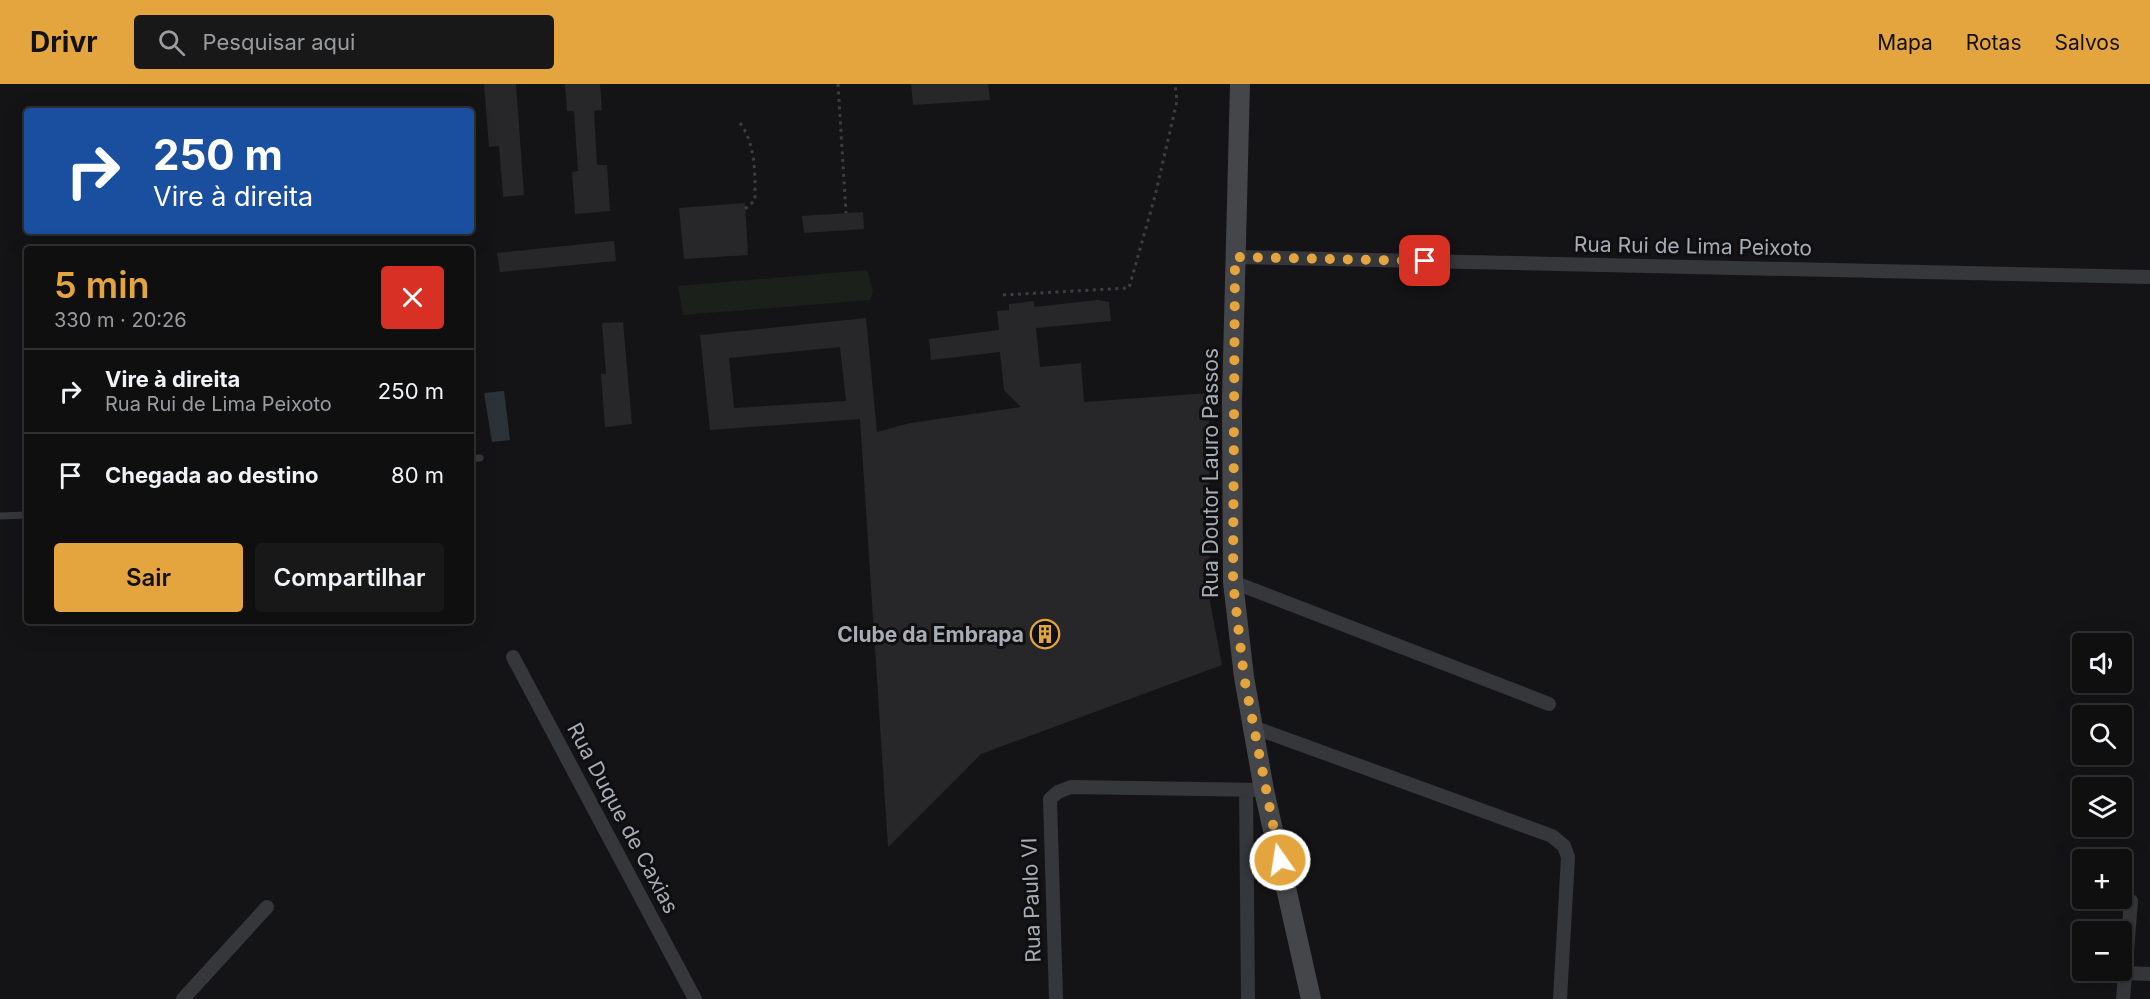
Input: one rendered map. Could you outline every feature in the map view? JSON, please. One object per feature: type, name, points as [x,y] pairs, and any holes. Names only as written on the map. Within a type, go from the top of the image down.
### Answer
[{"type":"main road","name":"Rua Doutor Lauro Passos","points":[[1239,84],[1235,257],[1233,582],[1253,727],[1255,790],[1311,999]]},
{"type":"street","name":"Rua Rui de Lima Peixoto","points":[[1235,257],[2150,278]]},
{"type":"street","points":[[1233,582],[1549,704]]},
{"type":"street","name":"Rua Duque de Caxias","points":[[513,657],[695,999]]},
{"type":"street","points":[[1253,727],[1552,836],[1564,846],[1568,857],[1560,999]]},
{"type":"street","name":"Rua Paulo VI","points":[[1056,999],[1050,799],[1058,792],[1071,787],[1255,790]]},
{"type":"street","points":[[1248,999],[1255,790]]},
{"type":"street","points":[[183,999],[267,907]]},
{"type":"street","points":[[2132,973],[2150,974]]},
{"type":"street","points":[[2123,999],[2125,981]]},
{"type":"lane","points":[[474,459],[480,458]]},
{"type":"lane","points":[[0,516],[24,515]]},
{"type":"path","points":[[838,84],[846,213]]},
{"type":"path","points":[[1003,295],[1129,288],[1155,196],[1177,101],[1175,84]]},
{"type":"path","points":[[740,123],[750,137],[755,175],[755,200],[745,210]]},
{"type":"shaded area","points":[[867,270],[873,291],[870,300],[683,315],[678,286]]},
{"type":"shaded area","points":[[504,391],[510,440],[492,442],[484,393]]},
{"type":"building","points":[[484,84],[516,84],[524,195],[503,197],[499,146],[489,147]]},
{"type":"building","points":[[565,84],[600,84],[602,110],[594,111],[597,165],[607,165],[610,211],[575,214],[572,172],[578,171],[574,111],[567,111]]},
{"type":"building","points":[[911,84],[988,84],[990,100],[913,105]]},
{"type":"building","points":[[745,203],[748,255],[684,259],[679,208]]},
{"type":"building","points":[[863,212],[864,229],[804,233],[802,216]]},
{"type":"building","points":[[614,241],[616,261],[500,272],[497,253]]},
{"type":"building","name":"Clube da Embrapa","points":[[1098,300],[1109,302],[1111,321],[1036,328],[1040,367],[1081,363],[1084,402],[1209,393],[1210,602],[1222,665],[981,754],[888,847],[860,419],[710,430],[700,335],[866,318],[877,432],[910,423],[1021,407],[1004,390],[1000,352],[931,360],[929,339],[999,330],[997,311],[1009,310],[1009,304],[1034,301],[1034,307]],"holes":[[[840,347],[846,401],[734,408],[729,358]]]},
{"type":"building","points":[[623,322],[632,424],[605,427],[601,374],[606,374],[602,323]]},
{"type":"place","name":"Clube da Embrapa","points":[[1045,634]]},
{"type":"route","points":[[1280,860],[1264,790],[1244,677],[1233,582],[1232,394],[1235,257],[1425,261]]}]
